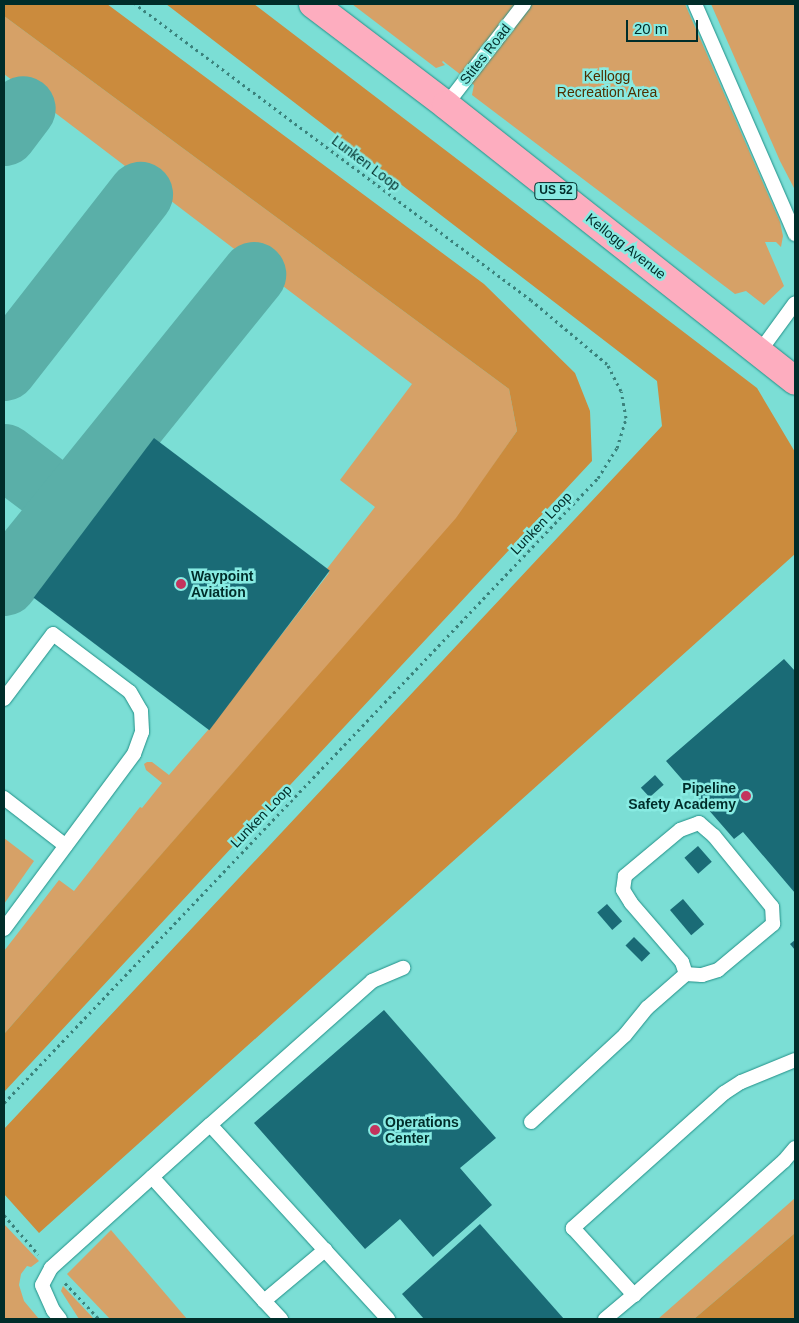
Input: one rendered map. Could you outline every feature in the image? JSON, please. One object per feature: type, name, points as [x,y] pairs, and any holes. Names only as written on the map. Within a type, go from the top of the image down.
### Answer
[{"type":"main road","name":"Kellogg Avenue","points":[[313,4],[446,104],[760,351],[795,382]]},
{"type":"lane","name":"Stites Road","points":[[446,104],[524,4]]},
{"type":"lane","points":[[695,4],[795,234]]},
{"type":"lane","points":[[760,351],[795,303]]},
{"type":"lane","points":[[4,699],[52,634],[130,692],[141,711],[142,732],[134,754],[4,929]]},
{"type":"lane","points":[[4,798],[66,846]]},
{"type":"lane","points":[[530,1122],[625,1035],[647,1008],[686,974],[702,975],[718,970],[773,924],[772,907],[714,836],[699,823],[680,830],[625,876],[624,890],[631,903],[682,962],[686,974]]},
{"type":"lane","points":[[60,1319],[53,1310],[42,1285],[51,1268],[372,981],[403,968]]},
{"type":"lane","points":[[634,1295],[573,1228],[724,1093],[741,1082],[795,1060]]},
{"type":"lane","points":[[210,1125],[388,1319]]},
{"type":"lane","points":[[605,1319],[784,1161],[795,1148]]},
{"type":"lane","points":[[152,1177],[281,1319]]},
{"type":"lane","points":[[264,1301],[325,1250]]},
{"type":"path","name":"Lunken Loop","points":[[4,1103],[598,478],[617,448],[626,418],[621,391],[607,364],[600,358],[531,300],[135,4]]},
{"type":"green space","name":"Kellogg Recreation Area","points":[[352,4],[685,4],[780,222],[783,236],[781,247],[776,242],[765,242],[784,286],[764,305],[746,291],[735,294],[472,95],[474,85],[443,61],[445,65],[436,68]]},
{"type":"green space","points":[[711,4],[795,4],[795,190],[780,161]]},
{"type":"green space","points":[[4,16],[509,389],[517,431],[457,518],[4,1034],[4,951],[59,880],[74,891],[140,807],[142,808],[162,783],[146,770],[144,764],[152,762],[169,775],[208,730],[329,573],[326,570],[375,507],[340,480],[412,384],[4,74]]},
{"type":"green space","points":[[4,838],[34,861],[4,904]]},
{"type":"green space","points":[[795,1198],[795,1233],[694,1319],[658,1319]]},
{"type":"green space","points":[[4,1224],[39,1261],[31,1267],[27,1266],[21,1274],[19,1285],[24,1301],[39,1319],[4,1319]]},
{"type":"green space","points":[[111,1230],[187,1319],[110,1319],[67,1274]]},
{"type":"green space","points":[[63,1286],[94,1319],[79,1319],[61,1291]]},
{"type":"shaded area","points":[[4,4],[107,4],[484,284],[575,373],[590,411],[592,461],[4,1092],[4,1034],[456,518],[517,431],[509,389],[4,16]]},
{"type":"shaded area","points":[[166,4],[254,4],[757,388],[795,452],[795,554],[39,1233],[4,1194],[4,1129],[662,426],[657,381]]},
{"type":"shaded area","points":[[795,1233],[795,1319],[694,1319]]},
{"type":"building","name":"Waypoint Aviation","points":[[154,438],[330,570],[209,730],[34,598]]},
{"type":"building","name":"Pipeline Safety Academy","points":[[784,659],[795,671],[795,893],[743,832],[734,839],[666,761]]},
{"type":"building","points":[[655,775],[664,785],[650,797],[641,788]]},
{"type":"building","points":[[698,846],[712,862],[698,874],[684,858]]},
{"type":"building","points":[[683,899],[704,924],[691,935],[670,910]]},
{"type":"building","points":[[607,904],[622,921],[612,930],[597,913]]},
{"type":"building","points":[[634,937],[650,953],[642,962],[626,945]]},
{"type":"building","points":[[795,940],[795,950],[790,944]]},
{"type":"building","name":"Operations Center","points":[[384,1010],[496,1138],[460,1168],[492,1205],[433,1257],[400,1219],[365,1249],[254,1123]]},
{"type":"building","points":[[480,1224],[564,1319],[424,1319],[402,1294]]},
{"type":"taxiway","points":[[4,133],[23,108]]},
{"type":"taxiway","points":[[4,368],[140,194]]},
{"type":"taxiway","points":[[4,583],[253,274]]},
{"type":"taxiway","points":[[4,456],[66,503]]},
{"type":"place","name":"Waypoint Aviation","points":[[181,584]]},
{"type":"place","name":"Pipeline Safety Academy","points":[[746,796]]},
{"type":"place","name":"Operations Center","points":[[375,1130]]}]
